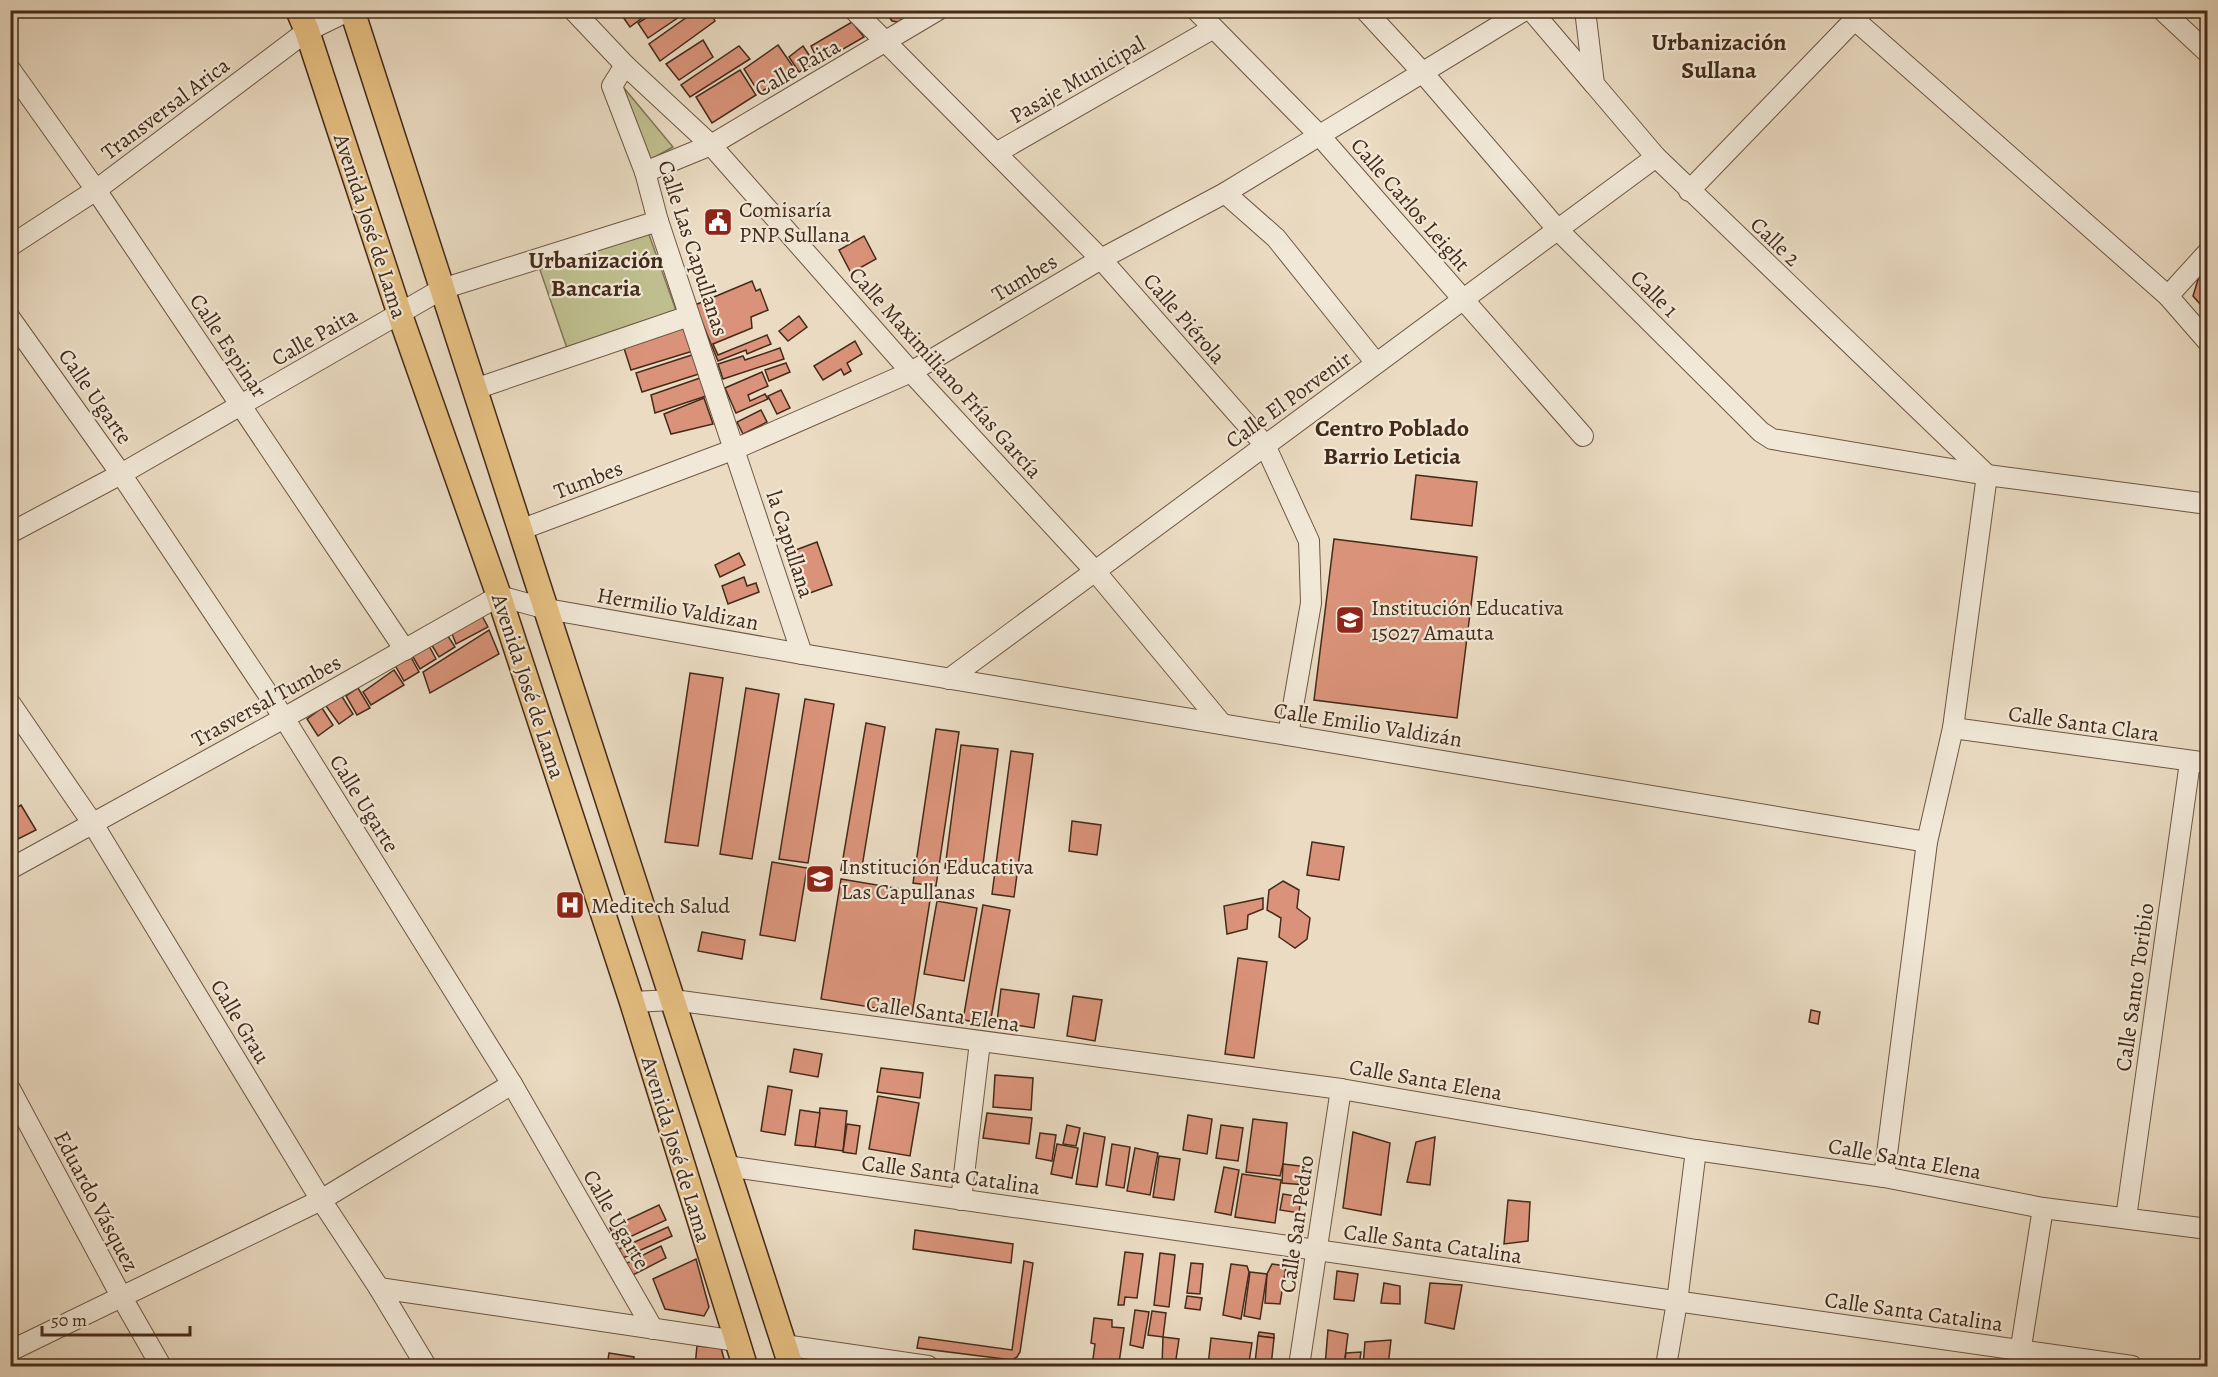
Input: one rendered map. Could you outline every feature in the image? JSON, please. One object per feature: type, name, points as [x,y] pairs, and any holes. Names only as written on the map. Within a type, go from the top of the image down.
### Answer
[{"type":"main road","name":"Avenida José de Lama","points":[[351,10],[547,609],[787,1356]]},
{"type":"main road","name":"Avenida José de Lama","points":[[303,21],[400,315],[499,596],[632,1002],[745,1366]]},
{"type":"street","name":"Transversal Arica","points":[[10,246],[96,190],[303,21],[351,10]]},
{"type":"street","name":"Calle Maximiliano Frías García","points":[[573,10],[626,66],[711,145],[911,372],[1095,571],[1222,724]]},
{"type":"street","name":"Calle Piérola","points":[[854,10],[1101,259],[1265,445],[1309,541],[1311,603],[1288,735]]},
{"type":"street","name":"Calle Paita","points":[[645,172],[711,145],[938,10]]},
{"type":"street","name":"Calle Carlos Leight","points":[[1196,10],[1212,29],[1320,136],[1582,436]]},
{"type":"street","name":"Calle 1","points":[[1365,10],[1423,73],[1558,230],[1761,432],[1772,439],[1987,475],[2208,504]]},
{"type":"street","name":"Tumbes","points":[[520,530],[735,449],[911,372],[1101,259],[1225,193],[1525,10]]},
{"type":"street","name":"Calle 2","points":[[1531,10],[1656,157],[1689,191],[1987,475]]},
{"type":"street","points":[[1585,10],[1594,84]]},
{"type":"street","points":[[2162,10],[2208,53]]},
{"type":"street","points":[[1689,191],[1859,15],[2168,296],[2208,342]]},
{"type":"street","name":"Pasaje Municipal","points":[[996,153],[1212,29]]},
{"type":"street","name":"Calle Las Capullanas","points":[[626,66],[612,86],[645,172],[658,221],[735,449]]},
{"type":"street","name":"Calle Espinar","points":[[10,69],[96,190],[405,650]]},
{"type":"street","name":"Calle El Porvenir","points":[[949,679],[1656,157]]},
{"type":"street","points":[[1225,193],[1276,238],[1376,363]]},
{"type":"street","name":"Calle Paita","points":[[10,533],[121,474],[442,289],[658,221]]},
{"type":"street","points":[[2168,296],[2208,252]]},
{"type":"street","points":[[475,389],[689,316]]},
{"type":"street","name":"Calle Ugarte","points":[[10,318],[121,474],[284,718],[512,1084],[653,1329]]},
{"type":"street","name":"la Capullana","points":[[735,449],[801,654]]},
{"type":"street","points":[[1884,1176],[1928,842],[1953,728],[1987,475]]},
{"type":"street","points":[[499,596],[547,609]]},
{"type":"street","name":"Trasversal Tumbes","points":[[10,868],[284,718],[499,596]]},
{"type":"street","name":"Hermilio Valdizan","points":[[547,609],[801,654]]},
{"type":"street","name":"Calle Emilio Valdizán","points":[[801,654],[1928,842]]},
{"type":"street","name":"Calle Grau","points":[[10,703],[93,824],[321,1200],[379,1288],[426,1366]]},
{"type":"street","name":"Calle Santa Clara","points":[[1953,728],[2199,763]]},
{"type":"street","name":"Calle Santo Toribio","points":[[2126,1218],[2199,763]]},
{"type":"street","name":"Calle Santa Elena","points":[[632,1002],[673,1000],[1341,1089],[1696,1150],[1884,1176],[2043,1208],[2208,1229]]},
{"type":"street","points":[[961,1200],[980,1042]]},
{"type":"street","points":[[10,1351],[321,1200],[512,1084]]},
{"type":"street","name":"Eduardo Vásquez","points":[[10,1089],[161,1366]]},
{"type":"street","name":"Calle San Pedro","points":[[1299,1366],[1341,1089]]},
{"type":"street","points":[[1666,1366],[1677,1302],[1696,1150]]},
{"type":"street","name":"Calle Santa Catalina","points":[[726,1166],[1677,1302],[2020,1359],[2132,1366]]},
{"type":"street","points":[[2020,1359],[2043,1208]]},
{"type":"street","points":[[379,1288],[736,1341]]},
{"type":"street","points":[[787,1356],[928,1366]]},
{"type":"shaded area","points":[[624,88],[673,147],[646,162]]},
{"type":"shaded area","points":[[647,229],[678,316],[569,354],[539,267]]},
{"type":"building","points":[[631,10],[650,10],[650,12],[630,27],[623,17]]},
{"type":"building","points":[[658,10],[683,10],[685,13],[648,38],[638,23]]},
{"type":"building","points":[[697,10],[709,10],[715,21],[660,61],[649,44]]},
{"type":"building","points":[[891,10],[910,10],[911,13],[898,22],[892,21],[887,14]]},
{"type":"building","points":[[852,22],[864,37],[819,63],[811,46]]},
{"type":"building","points":[[703,40],[713,57],[679,80],[666,64]]},
{"type":"building","points":[[778,45],[796,71],[759,93],[744,69]]},
{"type":"building","points":[[739,46],[750,59],[690,97],[681,85]]},
{"type":"building","points":[[803,46],[815,64],[799,72],[789,57]]},
{"type":"building","points":[[740,70],[756,95],[712,123],[696,97]]},
{"type":"building","points":[[864,236],[876,259],[851,273],[839,250]]},
{"type":"building","points":[[2200,273],[2208,281],[2208,313],[2193,296]]},
{"type":"building","points":[[752,281],[756,291],[760,289],[768,310],[751,317],[752,328],[713,344],[718,355],[767,335],[771,344],[747,354],[746,350],[718,361],[695,305]]},
{"type":"building","points":[[799,316],[807,327],[788,341],[779,331]]},
{"type":"building","points":[[684,321],[693,351],[631,370],[622,342]]},
{"type":"building","points":[[855,341],[862,354],[847,363],[851,371],[844,375],[841,369],[823,380],[814,366]]},
{"type":"building","points":[[780,348],[784,359],[723,379],[718,364],[743,356],[745,360]]},
{"type":"building","points":[[695,354],[702,373],[642,392],[636,373]]},
{"type":"building","points":[[786,363],[790,372],[769,381],[765,370]]},
{"type":"building","points":[[762,372],[768,386],[748,395],[750,401],[765,394],[768,399],[736,413],[725,388]]},
{"type":"building","points":[[700,378],[706,396],[655,413],[651,395]]},
{"type":"building","points":[[781,390],[790,408],[777,414],[768,396]]},
{"type":"building","points":[[704,398],[713,424],[671,434],[664,414]]},
{"type":"building","points":[[761,410],[767,422],[743,434],[737,422]]},
{"type":"building","points":[[1416,475],[1477,482],[1472,526],[1411,519]]},
{"type":"building","points":[[1334,539],[1477,557],[1457,718],[1314,700]]},
{"type":"building","points":[[817,542],[832,585],[807,594],[793,551]]},
{"type":"building","points":[[739,553],[745,565],[720,577],[715,565]]},
{"type":"building","points":[[744,577],[747,586],[756,583],[759,592],[728,604],[722,586]]},
{"type":"building","points":[[481,614],[488,627],[456,644],[451,631]]},
{"type":"building","points":[[444,630],[455,647],[439,657],[428,639]]},
{"type":"building","points":[[489,630],[499,654],[430,693],[423,672]]},
{"type":"building","points":[[426,640],[436,659],[420,669],[409,650]]},
{"type":"building","points":[[407,650],[419,672],[404,681],[392,660]]},
{"type":"building","points":[[394,670],[404,685],[371,705],[363,692]]},
{"type":"building","points":[[690,673],[723,678],[698,846],[665,842]]},
{"type":"building","points":[[358,688],[370,708],[357,715],[346,696]]},
{"type":"building","points":[[746,688],[779,694],[752,859],[720,854]]},
{"type":"building","points":[[341,695],[353,714],[339,724],[326,706]]},
{"type":"building","points":[[805,699],[834,704],[808,863],[779,859]]},
{"type":"building","points":[[322,708],[333,725],[318,736],[307,719]]},
{"type":"building","points":[[866,723],[885,727],[861,873],[841,870]]},
{"type":"building","points":[[936,729],[959,732],[936,886],[913,883]]},
{"type":"building","points":[[961,745],[998,749],[982,872],[945,868]]},
{"type":"building","points":[[1011,751],[1033,754],[1014,897],[992,894]]},
{"type":"building","points":[[21,805],[36,830],[10,843],[10,812]]},
{"type":"building","points":[[1072,821],[1101,825],[1097,855],[1069,851]]},
{"type":"building","points":[[1312,842],[1344,847],[1339,880],[1307,875]]},
{"type":"building","points":[[772,862],[807,868],[795,941],[760,935]]},
{"type":"building","points":[[841,879],[931,894],[912,1014],[821,999]]},
{"type":"building","points":[[1283,881],[1299,890],[1297,908],[1310,918],[1307,939],[1295,948],[1279,937],[1281,918],[1267,910],[1269,890]]},
{"type":"building","points":[[1263,898],[1263,909],[1248,915],[1247,929],[1227,934],[1224,906]]},
{"type":"building","points":[[937,901],[977,908],[964,981],[924,974]]},
{"type":"building","points":[[983,905],[1010,910],[990,1024],[963,1020]]},
{"type":"building","points":[[702,932],[745,940],[742,959],[698,951]]},
{"type":"building","points":[[1238,958],[1267,962],[1254,1058],[1225,1054]]},
{"type":"building","points":[[1001,989],[1039,994],[1034,1028],[997,1022]]},
{"type":"building","points":[[1073,996],[1102,1000],[1095,1041],[1067,1036]]},
{"type":"building","points":[[1811,1010],[1820,1012],[1818,1024],[1809,1022]]},
{"type":"building","points":[[794,1049],[822,1054],[818,1077],[790,1072]]},
{"type":"building","points":[[881,1068],[923,1073],[920,1098],[877,1092]]},
{"type":"building","points":[[995,1075],[1033,1078],[1031,1110],[993,1107]]},
{"type":"building","points":[[768,1086],[792,1090],[785,1135],[761,1131]]},
{"type":"building","points":[[878,1096],[919,1103],[910,1156],[869,1149]]},
{"type":"building","points":[[820,1108],[847,1111],[843,1151],[815,1147]]},
{"type":"building","points":[[800,1110],[820,1113],[815,1147],[795,1145]]},
{"type":"building","points":[[987,1113],[1032,1118],[1029,1144],[983,1138]]},
{"type":"building","points":[[1188,1115],[1212,1119],[1207,1154],[1183,1150]]},
{"type":"building","points":[[1253,1119],[1287,1123],[1280,1176],[1246,1172]]},
{"type":"building","points":[[847,1124],[860,1126],[856,1154],[843,1152]]},
{"type":"building","points":[[1067,1125],[1080,1128],[1076,1146],[1063,1144]]},
{"type":"building","points":[[1221,1125],[1243,1128],[1238,1161],[1216,1158]]},
{"type":"building","points":[[1353,1132],[1390,1143],[1381,1215],[1343,1208]]},
{"type":"building","points":[[1040,1133],[1056,1135],[1052,1161],[1036,1158]]},
{"type":"building","points":[[1084,1133],[1105,1137],[1097,1187],[1076,1184]]},
{"type":"building","points":[[1435,1137],[1430,1185],[1407,1182],[1416,1142]]},
{"type":"building","points":[[1057,1144],[1078,1148],[1072,1178],[1051,1174]]},
{"type":"building","points":[[1112,1144],[1130,1147],[1124,1188],[1106,1185]]},
{"type":"building","points":[[1135,1148],[1158,1153],[1150,1195],[1127,1191]]},
{"type":"building","points":[[1159,1156],[1180,1159],[1174,1200],[1153,1197]]},
{"type":"building","points":[[1283,1164],[1308,1167],[1306,1185],[1282,1183]]},
{"type":"building","points":[[1224,1167],[1239,1170],[1231,1215],[1215,1212]]},
{"type":"building","points":[[1242,1174],[1281,1180],[1275,1223],[1235,1217]]},
{"type":"building","points":[[1283,1194],[1301,1197],[1299,1213],[1280,1210]]},
{"type":"building","points":[[1508,1200],[1530,1202],[1528,1241],[1504,1244]]},
{"type":"building","points":[[659,1205],[666,1220],[617,1243],[610,1228]]},
{"type":"building","points":[[668,1227],[672,1236],[623,1258],[619,1249]]},
{"type":"building","points":[[915,1230],[1013,1244],[1011,1263],[913,1249]]},
{"type":"building","points":[[661,1246],[666,1258],[631,1276],[625,1264]]},
{"type":"building","points":[[1125,1252],[1143,1254],[1137,1298],[1125,1297],[1124,1305],[1118,1305]]},
{"type":"building","points":[[1160,1253],[1175,1255],[1169,1307],[1154,1305]]},
{"type":"building","points":[[696,1259],[709,1307],[704,1316],[665,1309],[653,1279]]},
{"type":"building","points":[[1024,1261],[1033,1263],[1020,1352],[1017,1357],[1012,1360],[917,1348],[919,1337],[1012,1350]]},
{"type":"building","points":[[1191,1263],[1203,1264],[1200,1294],[1187,1293]]},
{"type":"building","points":[[1231,1264],[1247,1266],[1249,1272],[1241,1319],[1223,1315]]},
{"type":"building","points":[[1272,1264],[1286,1266],[1280,1304],[1265,1303],[1267,1274]]},
{"type":"building","points":[[1337,1271],[1358,1274],[1354,1301],[1334,1299]]},
{"type":"building","points":[[1250,1272],[1267,1274],[1260,1319],[1244,1316]]},
{"type":"building","points":[[1384,1283],[1400,1286],[1400,1304],[1381,1303]]},
{"type":"building","points":[[1430,1283],[1462,1285],[1454,1329],[1425,1323]]},
{"type":"building","points":[[1187,1296],[1202,1298],[1200,1310],[1185,1308]]},
{"type":"building","points":[[1135,1310],[1149,1312],[1143,1348],[1130,1345]]},
{"type":"building","points":[[1152,1311],[1166,1313],[1163,1337],[1148,1335]]},
{"type":"building","points":[[1094,1318],[1112,1320],[1112,1327],[1124,1328],[1119,1363],[1129,1364],[1128,1366],[1092,1366],[1095,1344],[1091,1343]]},
{"type":"building","points":[[1328,1330],[1348,1334],[1344,1366],[1325,1366]]},
{"type":"building","points":[[1259,1332],[1274,1334],[1274,1338],[1258,1336]]},
{"type":"building","points":[[1258,1336],[1274,1338],[1271,1366],[1208,1366],[1211,1338],[1252,1343],[1249,1362],[1255,1363]]},
{"type":"building","points":[[1163,1337],[1179,1339],[1175,1366],[1162,1366]]},
{"type":"building","points":[[1391,1340],[1388,1366],[1363,1366],[1365,1342]]},
{"type":"building","points":[[697,1346],[721,1348],[726,1366],[695,1366]]},
{"type":"building","points":[[1361,1352],[1359,1366],[1344,1366],[1346,1353]]},
{"type":"building","points":[[609,1353],[634,1357],[633,1366],[607,1366]]},
{"type":"building","points":[[1489,1362],[1544,1366],[1489,1366]]},
{"type":"place","name":"Comisaría PNP Sullana","points":[[718,222]]},
{"type":"place","name":"Institución Educativa 15027 Amauta","points":[[1350,620]]},
{"type":"place","name":"Institución Educativa Las Capullanas","points":[[820,879]]},
{"type":"place","name":"Meditech Salud","points":[[570,905]]},
{"type":"district","name":"Urbanización Sullana","points":[[1719,56]]},
{"type":"district","name":"Urbanización Bancaria","points":[[596,274]]},
{"type":"district","name":"Centro Poblado Barrio Leticia","points":[[1392,442]]}]
